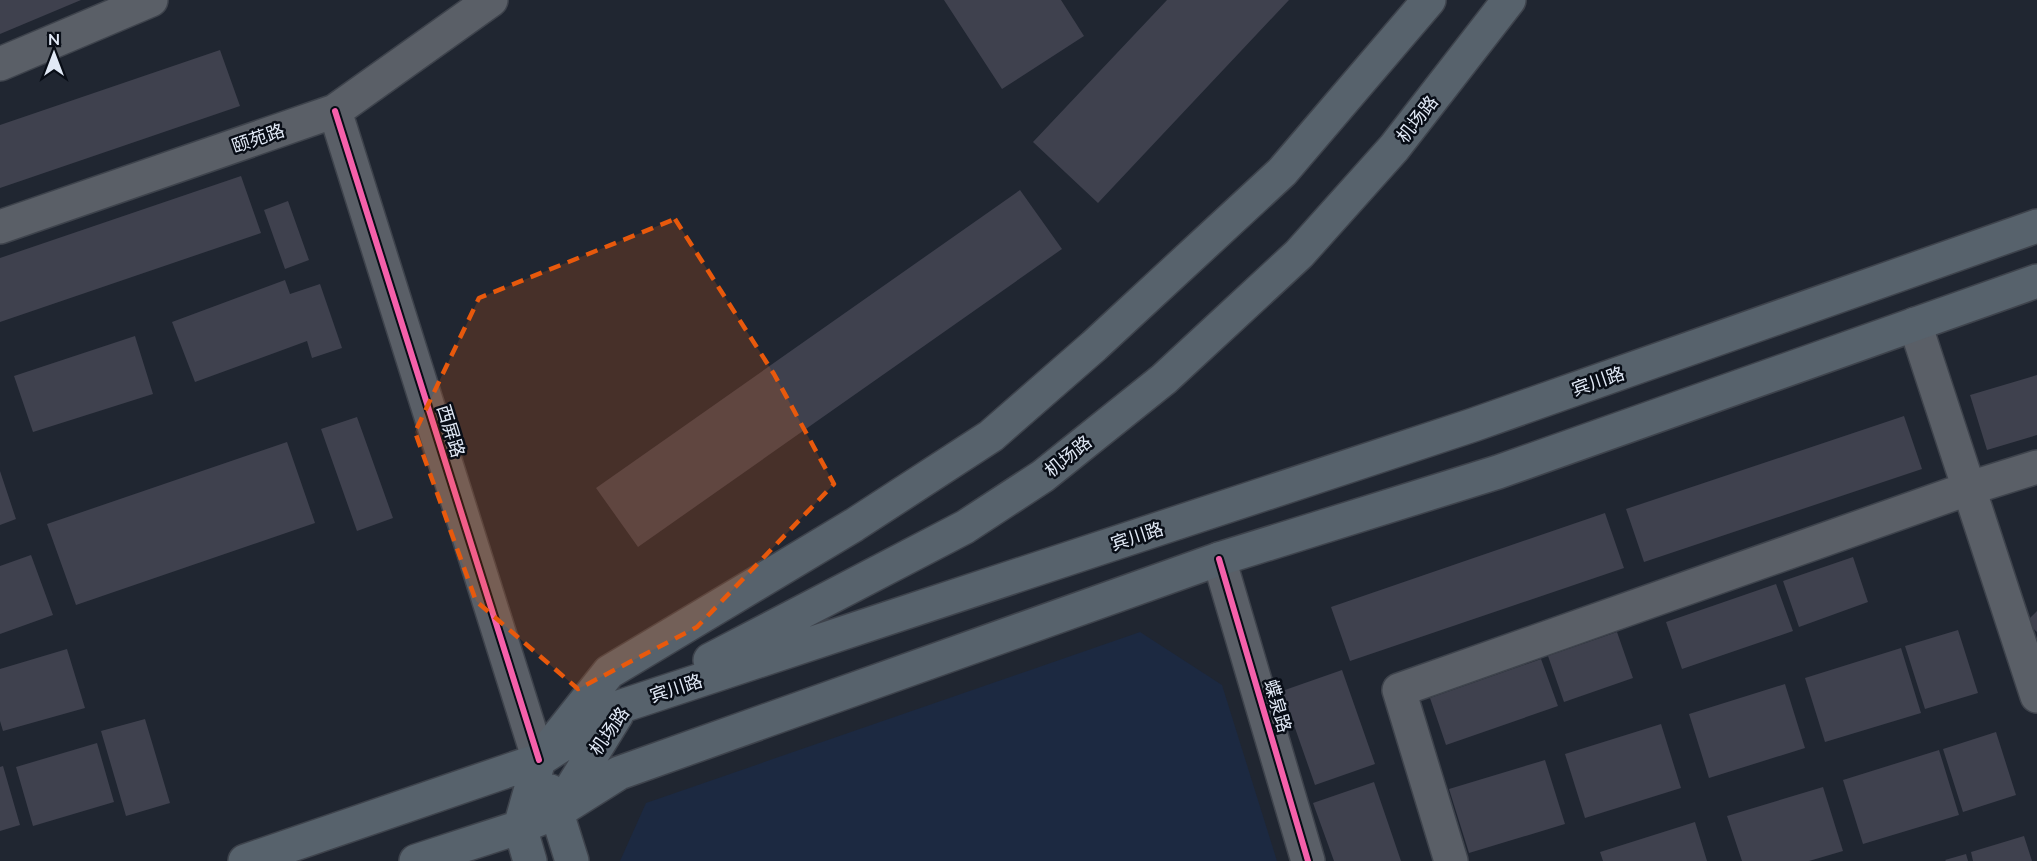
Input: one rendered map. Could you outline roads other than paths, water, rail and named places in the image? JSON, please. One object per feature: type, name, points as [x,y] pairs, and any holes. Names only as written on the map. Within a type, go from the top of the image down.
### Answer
[{"type":"main road","name":"机场路","points":[[539,760],[609,672],[854,525],[991,436],[1094,346],[1282,172],[1429,0]]},
{"type":"main road","name":"机场路","points":[[557,812],[622,706],[965,527],[1043,476],[1164,379],[1299,254],[1394,148],[1509,0]]},
{"type":"main road","name":"宾川路","points":[[245,861],[539,760],[622,706],[1473,425],[2037,226]]},
{"type":"main road","points":[[416,861],[557,812],[619,773],[1219,559],[1498,472],[2037,281]]},
{"type":"main road","name":"西屏路","points":[[539,760],[572,861]]},
{"type":"main road","points":[[530,861],[519,827],[539,760]]},
{"type":"street","points":[[0,64],[151,0]]},
{"type":"street","name":"颐苑路","points":[[0,227],[336,111],[491,0]]},
{"type":"street","name":"西屏路","points":[[336,111],[539,760]]},
{"type":"street","points":[[1915,324],[2037,696]]},
{"type":"street","points":[[1451,861],[1399,690],[1970,488],[2037,467]]},
{"type":"street","name":"蝶泉路","points":[[1219,559],[1308,861]]}]
